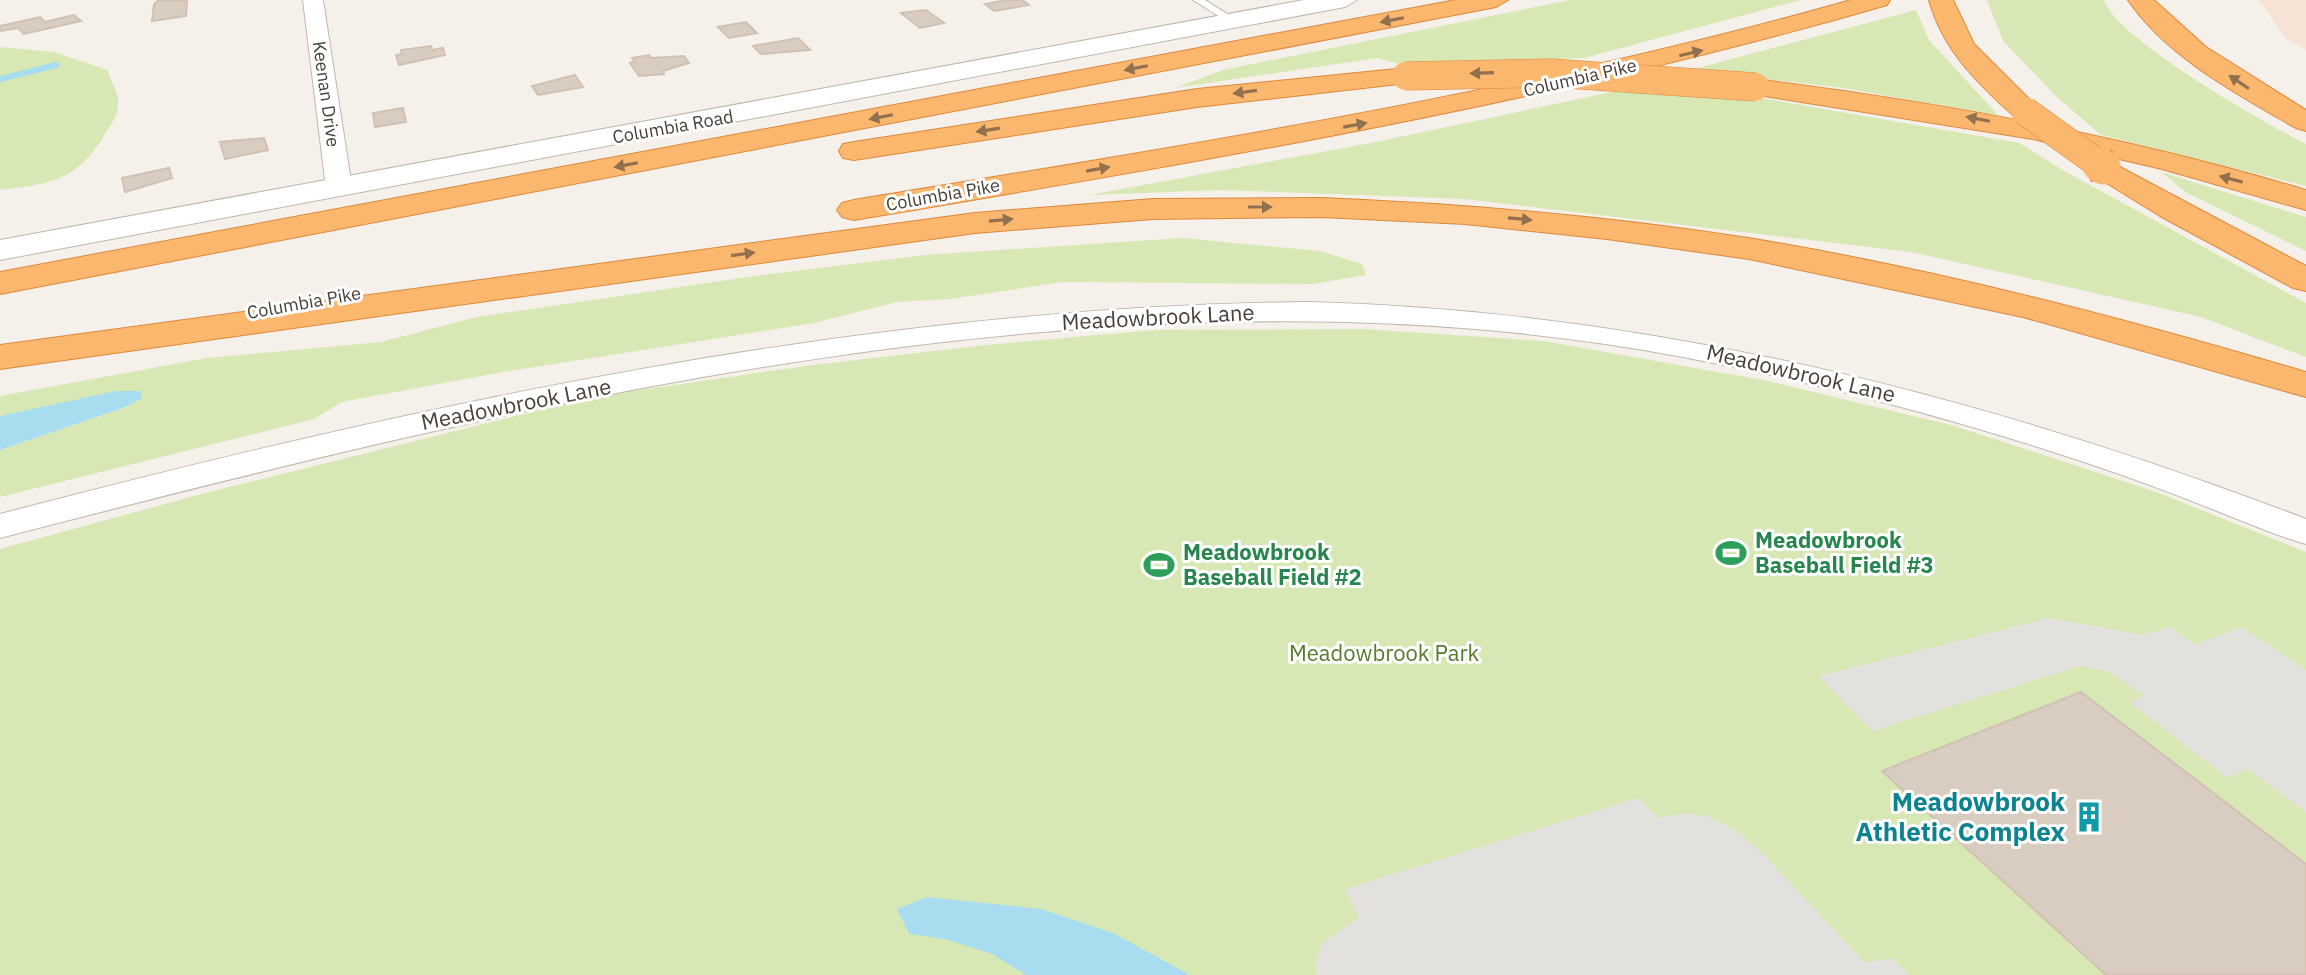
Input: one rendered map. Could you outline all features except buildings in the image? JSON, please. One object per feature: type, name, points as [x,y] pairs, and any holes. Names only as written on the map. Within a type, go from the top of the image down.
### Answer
[{"type":"highway","points":[[0,283],[1496,0]]},
{"type":"highway","name":"Columbia Pike","points":[[0,355],[1389,119],[1699,51],[1878,0]]},
{"type":"highway","points":[[1941,0],[1952,29],[1969,56],[2025,111],[2103,167],[2172,209],[2306,280]]},
{"type":"highway","points":[[2140,0],[2178,39],[2201,57],[2257,95],[2306,122]]},
{"type":"highway","points":[[0,292],[683,177],[1197,98],[1406,76],[1552,73],[1755,87],[1853,99],[2027,129],[2147,156],[2306,200]]},
{"type":"highway","points":[[0,355],[975,223],[1085,212],[1263,207],[1442,212],[1574,224],[1736,245],[1832,262],[2071,317],[2306,385]]},
{"type":"street","name":"Keenan Drive","points":[[313,0],[339,188]]},
{"type":"street","name":"Columbia Road","points":[[0,250],[1345,0]]},
{"type":"street","name":"Meadowbrook Lane","points":[[0,526],[296,451],[610,384],[932,336],[1176,313],[1260,311],[1373,313],[1534,325],[1759,361],[2024,430],[2216,496],[2306,532]]},
{"type":"lane","points":[[1198,0],[1232,20]]},
{"type":"shaded area","points":[[2259,0],[2306,0],[2306,50],[2286,39]]},
{"type":"shaded area","points":[[2049,618],[2142,635],[2170,627],[2195,645],[2241,627],[2306,670],[2306,812],[2248,769],[2228,778],[2130,703],[2144,695],[2109,672],[2080,666],[1872,731],[1818,676]]},
{"type":"shaded area","points":[[1638,798],[1659,818],[1685,813],[1709,817],[1738,832],[1763,854],[1865,963],[1892,958],[1909,975],[1317,975],[1316,961],[1323,942],[1359,918],[1345,889]]},
{"type":"green space","points":[[1570,0],[1801,0],[1584,58],[1399,64],[1377,58],[1175,88],[1223,70]]},
{"type":"green space","points":[[1987,0],[2104,0],[2114,17],[2163,57],[2259,119],[2306,144],[2306,186],[2101,135],[2057,97],[2003,41]]},
{"type":"green space","points":[[1916,10],[1929,40],[1998,115],[1843,88],[1690,70]]},
{"type":"green space","points":[[0,47],[54,52],[108,70],[118,99],[115,118],[95,149],[62,177],[0,190]]},
{"type":"green space","points":[[1612,92],[1673,92],[1767,99],[2019,143],[2066,172],[2306,303],[2306,357],[2201,317],[1911,252],[1464,199],[1222,190],[1089,195],[1371,143]]},
{"type":"green space","points":[[2161,172],[2306,217],[2306,251],[2187,193]]},
{"type":"green space","points":[[1182,238],[1320,251],[1362,264],[1366,275],[1313,284],[1062,282],[950,299],[897,302],[814,323],[503,372],[342,402],[314,419],[0,497],[0,450],[123,408],[142,397],[0,416],[0,396],[207,358],[381,342],[477,317],[761,275],[925,255]]},
{"type":"green space","name":"Meadowbrook Park","points":[[1363,329],[1544,341],[1768,381],[1955,426],[2159,493],[2306,552],[2306,975],[0,975],[0,549],[205,493],[597,396],[813,365],[1155,330]]},
{"type":"water","points":[[116,391],[140,391],[142,398],[123,408],[0,450],[0,416]]},
{"type":"water","points":[[927,897],[1041,909],[1113,933],[1190,975],[1026,975],[992,954],[945,939],[909,934],[897,909]]},
{"type":"waterway","points":[[0,79],[56,65]]},
{"type":"place","name":"Meadowbrook Baseball Field #3","points":[[1731,553]]},
{"type":"place","name":"Meadowbrook Baseball Field #2","points":[[1159,565]]},
{"type":"place","name":"Meadowbrook Athletic Complex","points":[[2089,817]]}]
